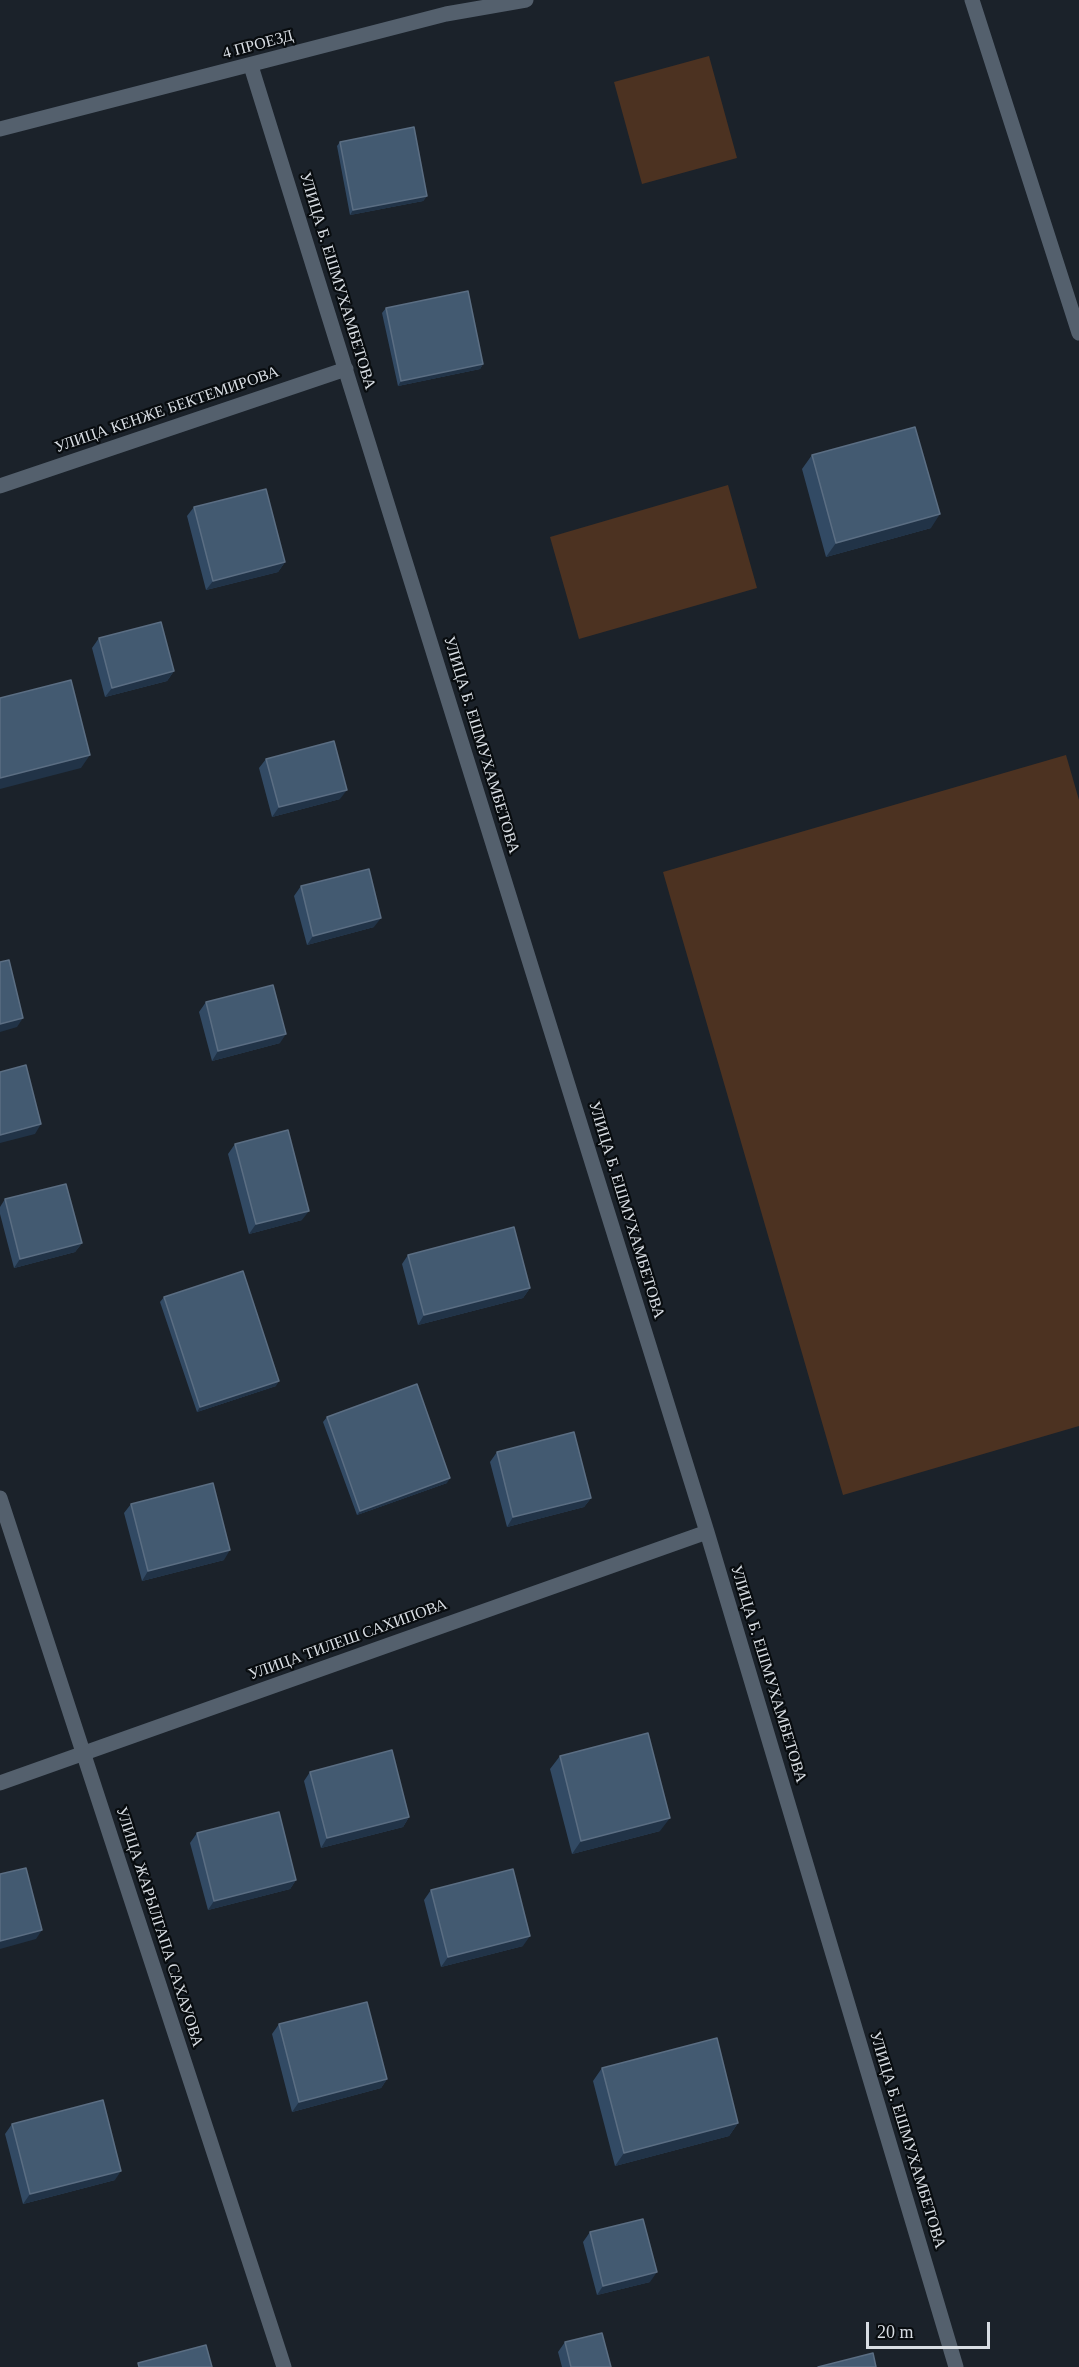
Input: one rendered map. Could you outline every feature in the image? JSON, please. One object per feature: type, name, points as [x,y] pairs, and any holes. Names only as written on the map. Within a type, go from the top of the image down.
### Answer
[{"type":"street","name":"4 ПРОЕЗД","points":[[0,129],[446,14],[526,0]]},
{"type":"street","points":[[972,0],[1079,333]]},
{"type":"street","name":"УЛИЦА Б. ЕШМУХАМБЕТОВА","points":[[251,66],[707,1532],[956,2367]]},
{"type":"street","name":"УЛИЦА КЕНЖЕ БЕКТЕМИРОВА","points":[[0,486],[346,369]]},
{"type":"street","name":"УЛИЦА ЖАРЫЛГАПА САХАУОВА","points":[[0,1498],[284,2367]]},
{"type":"street","name":"УЛИЦА ТИЛЕШ САХИПОВА","points":[[0,1783],[707,1532]]},
{"type":"shaded area","points":[[709,56],[737,158],[642,184],[614,82]]},
{"type":"shaded area","points":[[728,485],[757,588],[579,639],[550,537]]},
{"type":"shaded area","points":[[1066,755],[1079,800],[1079,1426],[843,1495],[663,872]]},
{"type":"building","points":[[414,127],[427,196],[353,210],[340,142]]},
{"type":"building","points":[[468,291],[483,364],[401,381],[386,308]]},
{"type":"building","points":[[915,427],[940,514],[836,543],[812,455]]},
{"type":"building","points":[[266,489],[285,562],[213,581],[194,507]]},
{"type":"building","points":[[161,622],[174,671],[112,688],[99,638]]},
{"type":"building","points":[[71,680],[90,755],[0,778],[0,698]]},
{"type":"building","points":[[334,741],[347,790],[279,807],[266,759]]},
{"type":"building","points":[[369,869],[381,918],[313,936],[301,886]]},
{"type":"building","points":[[9,960],[23,1018],[0,1024],[0,962]]},
{"type":"building","points":[[273,985],[286,1034],[218,1051],[206,1002]]},
{"type":"building","points":[[26,1065],[41,1124],[0,1135],[0,1072]]},
{"type":"building","points":[[288,1130],[309,1211],[256,1224],[235,1144]]},
{"type":"building","points":[[66,1184],[82,1243],[20,1259],[5,1199]]},
{"type":"building","points":[[514,1227],[530,1288],[424,1315],[408,1255]]},
{"type":"building","points":[[243,1271],[279,1381],[200,1407],[164,1297]]},
{"type":"building","points":[[417,1384],[450,1478],[360,1511],[327,1417]]},
{"type":"building","points":[[574,1432],[591,1498],[513,1517],[497,1452]]},
{"type":"building","points":[[213,1483],[230,1550],[148,1571],[131,1504]]},
{"type":"building","points":[[648,1733],[670,1818],[581,1841],[560,1756]]},
{"type":"building","points":[[392,1750],[409,1817],[327,1838],[310,1772]]},
{"type":"building","points":[[279,1812],[296,1880],[214,1901],[197,1833]]},
{"type":"building","points":[[26,1868],[42,1930],[0,1941],[0,1874]]},
{"type":"building","points":[[513,1869],[530,1936],[448,1957],[431,1890]]},
{"type":"building","points":[[367,2002],[387,2079],[299,2102],[279,2024]]},
{"type":"building","points":[[717,2038],[738,2123],[624,2153],[602,2068]]},
{"type":"building","points":[[103,2100],[121,2171],[30,2194],[12,2124]]},
{"type":"building","points":[[643,2219],[657,2272],[603,2286],[590,2232]]},
{"type":"building","points":[[602,2333],[611,2367],[571,2367],[565,2342]]},
{"type":"building","points":[[206,2345],[212,2367],[139,2367],[138,2363]]},
{"type":"building","points":[[873,2353],[876,2367],[818,2367]]}]
